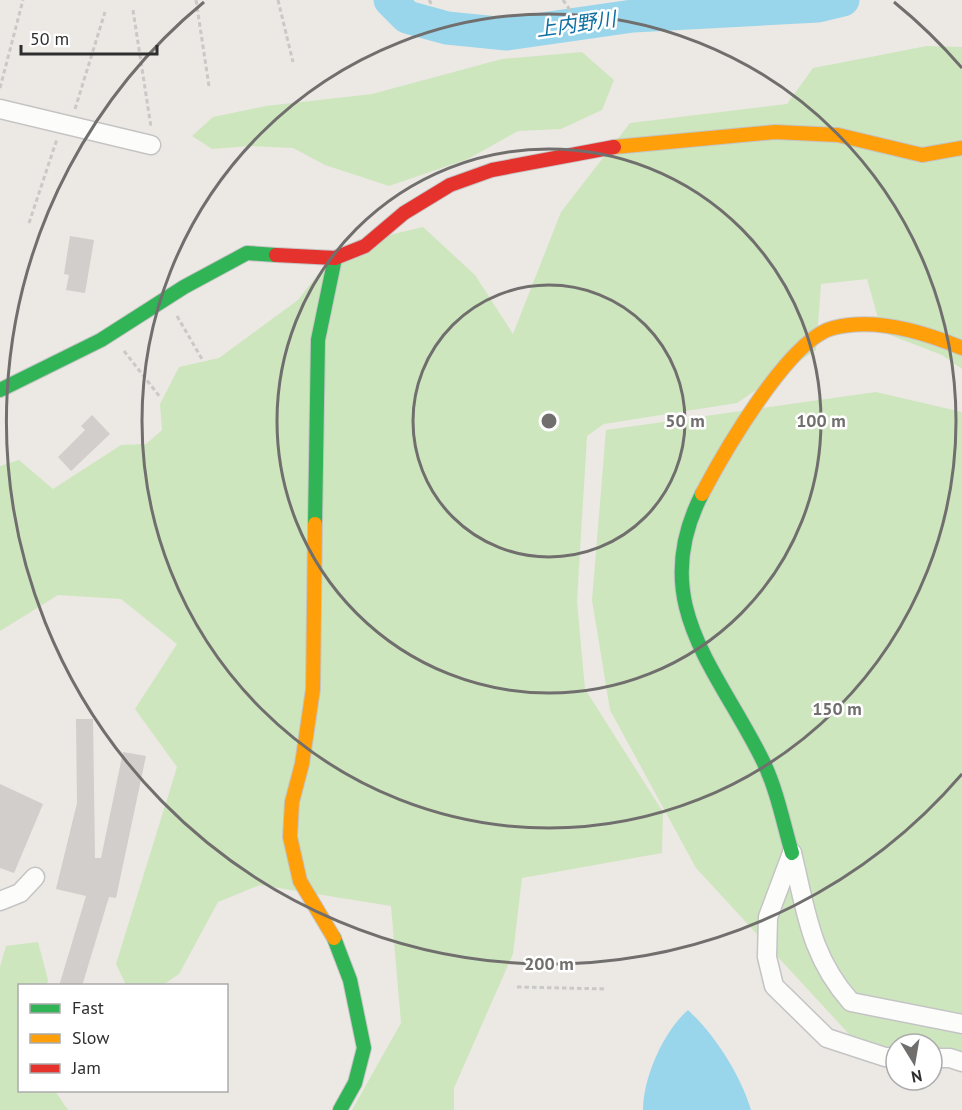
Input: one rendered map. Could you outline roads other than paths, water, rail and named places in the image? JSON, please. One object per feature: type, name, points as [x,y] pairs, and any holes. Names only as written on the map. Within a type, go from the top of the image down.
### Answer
[{"type":"street","points":[[0,109],[151,138]]},
{"type":"street","points":[[0,390],[102,340],[184,287],[247,254],[335,258],[365,246],[404,213],[450,185],[492,170],[615,147],[775,132],[838,135],[922,155],[962,148]]},
{"type":"street","points":[[335,258],[318,340],[313,689],[302,764],[292,802],[290,837],[300,881],[333,936],[350,980],[364,1048],[355,1083],[340,1110]]},
{"type":"street","points":[[962,348],[946,341],[901,329],[851,324],[818,333],[784,365],[705,486],[690,522],[682,585],[686,613],[698,647],[732,703],[765,765],[792,853],[814,944],[839,988],[851,1002],[962,1024]]},
{"type":"street","points":[[792,853],[768,917],[768,957],[774,986],[827,1038],[884,1057]]},
{"type":"street","points":[[0,901],[20,893],[35,877]]},
{"type":"street","points":[[944,1058],[962,1062]]},
{"type":"water","points":[[688,1010],[708,1031],[726,1056],[751,1110],[643,1110],[647,1083],[656,1056],[671,1030]]},
{"type":"waterway","name":"上内野川","points":[[390,0],[407,17],[447,28],[507,34],[633,16],[818,6],[843,0]]}]
